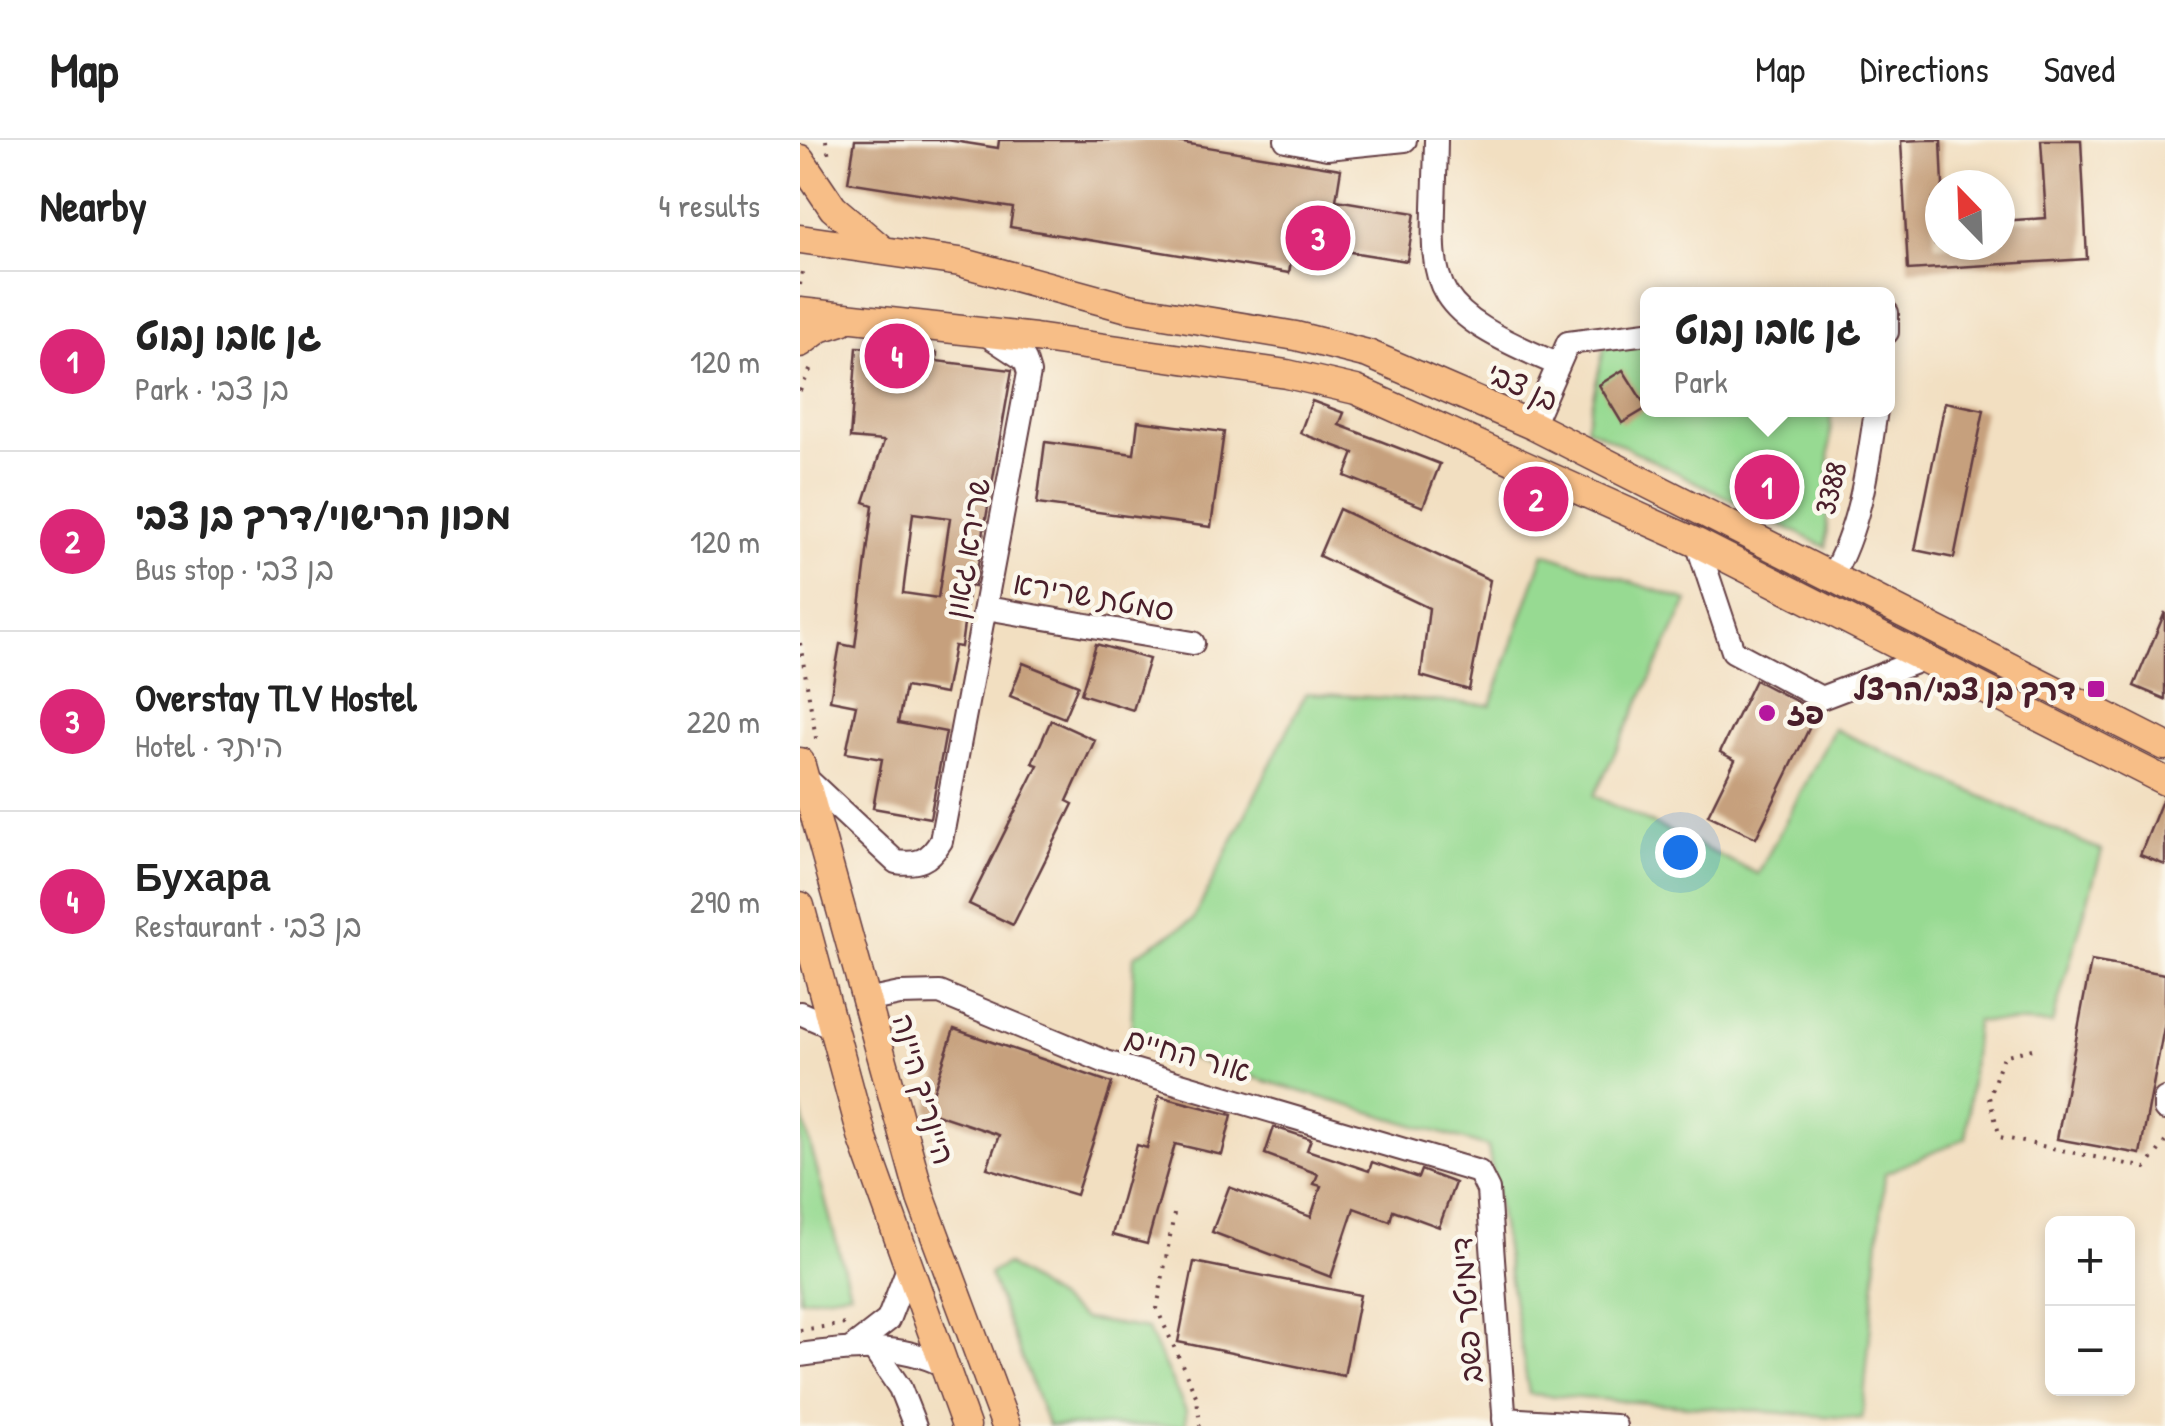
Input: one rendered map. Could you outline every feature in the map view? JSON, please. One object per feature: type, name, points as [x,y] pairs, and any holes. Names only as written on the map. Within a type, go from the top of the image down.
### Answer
[{"type":"main road","points":[[800,159],[833,208],[881,249]]},
{"type":"main road","name":"בן צבי","points":[[800,240],[960,262],[1128,308],[1296,336],[1368,354],[1532,425],[2165,746]]},
{"type":"main road","points":[[800,312],[982,332],[1287,374],[1356,390],[1697,543],[2165,781]]},
{"type":"main road","points":[[800,343],[820,328],[854,319]]},
{"type":"main road","name":"היינריך היינה","points":[[802,769],[921,1198],[1006,1426]]},
{"type":"main road","points":[[800,906],[863,1139],[966,1426]]},
{"type":"street","points":[[1286,140],[1328,148],[1405,140]]},
{"type":"street","points":[[1436,140],[1436,281],[1454,309],[1494,338],[1557,364]]},
{"type":"street","name":"שרירא גאון","points":[[802,769],[896,862],[914,864],[936,850],[952,798],[1029,373],[1025,360],[982,332]]},
{"type":"street","points":[[1532,425],[1568,343],[1640,334]]},
{"type":"street","name":"3388","points":[[1831,577],[1842,558],[1857,508],[1875,417]]},
{"type":"street","points":[[1697,543],[1732,651],[1820,698],[1923,659]]},
{"type":"street","name":"סמטת שרירא","points":[[986,608],[1192,643]]},
{"type":"street","name":"אור החיים","points":[[866,1001],[900,994],[940,993],[1106,1062],[1449,1160],[1479,1172],[1488,1190]]},
{"type":"street","points":[[800,1012],[832,1027]]},
{"type":"street","points":[[2165,1100],[2165,1108]]},
{"type":"street","name":"דימיטר פשב","points":[[1488,1190],[1505,1422]]},
{"type":"street","points":[[862,1347],[888,1320],[908,1268]]},
{"type":"street","points":[[862,1347],[900,1388],[915,1426]]},
{"type":"street","points":[[800,1355],[862,1347],[914,1353],[945,1366]]},
{"type":"street","points":[[1505,1422],[1614,1426]]},
{"type":"path","points":[[2032,1049],[2003,1056],[1989,1097],[2000,1137],[2146,1168],[2165,1142]]},
{"type":"path","points":[[1174,1214],[1156,1309],[1197,1398],[1200,1426]]},
{"type":"path","points":[[800,1330],[846,1324]]},
{"type":"green space","points":[[1640,341],[1640,417],[1831,417],[1826,547],[1586,427],[1605,344]]},
{"type":"green space","points":[[1544,553],[1688,601],[1594,796],[1758,874],[1834,729],[2102,851],[2052,1024],[1976,1021],[1966,1138],[1885,1173],[1862,1419],[1529,1394],[1488,1147],[1131,1041],[1134,956],[1193,920],[1306,693],[1491,705]]},
{"type":"green space","points":[[800,1107],[850,1292],[800,1299]]},
{"type":"green space","points":[[1006,1264],[1084,1319],[1147,1329],[1186,1411],[1186,1426],[1048,1426],[989,1274]]},
{"type":"building","points":[[855,140],[947,140],[998,148],[999,140],[1165,140],[1341,169],[1336,200],[1415,213],[1407,261],[1294,243],[1289,273],[1010,227],[1013,208],[848,182]]},
{"type":"building","points":[[1941,140],[1942,170],[1925,170],[1925,260],[2015,260],[2015,220],[2046,218],[2041,140],[2081,140],[2087,259],[1908,270],[1901,141]]},
{"type":"building","points":[[857,347],[937,353],[936,361],[1012,370],[974,587],[969,586],[961,647],[954,646],[945,694],[905,687],[898,723],[946,732],[930,818],[873,808],[882,759],[846,753],[856,705],[830,700],[840,644],[855,647],[873,505],[864,502],[884,441],[850,438]],"holes":[[[913,513],[950,518],[938,598],[903,593]]]},
{"type":"building","points":[[1623,370],[1640,397],[1640,412],[1622,423],[1599,385]]},
{"type":"building","points":[[1312,401],[1344,413],[1339,425],[1440,464],[1423,507],[1345,476],[1354,453],[1300,433]]},
{"type":"building","points":[[1945,402],[1984,410],[1954,558],[1915,550]]},
{"type":"building","points":[[1138,421],[1224,432],[1211,527],[1037,504],[1045,442],[1134,454]]},
{"type":"building","points":[[1339,509],[1490,580],[1469,690],[1421,676],[1429,608],[1319,556]]},
{"type":"building","points":[[2165,612],[2165,699],[2134,686]]},
{"type":"building","points":[[1096,644],[1149,659],[1133,710],[1081,694]]},
{"type":"building","points":[[1023,663],[1078,685],[1064,718],[1010,696]]},
{"type":"building","points":[[1755,680],[1817,712],[1756,838],[1708,815],[1735,760],[1720,752]]},
{"type":"building","points":[[1051,720],[1095,740],[1067,801],[1073,804],[1013,925],[969,904],[1038,765],[1032,763]]},
{"type":"building","points":[[2165,798],[2165,865],[2140,855]]},
{"type":"building","points":[[2091,961],[2165,974],[2165,1022],[2140,1154],[2057,1139]]},
{"type":"building","points":[[954,1029],[1112,1083],[1076,1195],[987,1168],[999,1135],[927,1111]]},
{"type":"building","points":[[1159,1096],[1232,1115],[1222,1155],[1175,1144],[1147,1244],[1112,1235],[1137,1145],[1147,1148]]},
{"type":"building","points":[[1274,1127],[1311,1139],[1307,1150],[1369,1171],[1372,1162],[1418,1178],[1421,1170],[1455,1183],[1439,1227],[1393,1210],[1390,1221],[1354,1208],[1331,1277],[1212,1232],[1229,1187],[1311,1217],[1321,1186],[1314,1184],[1318,1174],[1265,1154]]},
{"type":"building","points":[[1194,1262],[1360,1295],[1344,1376],[1178,1342]]},
{"type":"place","name":"Overstay TLV Hostel","points":[[1318,238]]},
{"type":"place","name":"Бухара","points":[[897,356]]},
{"type":"place","name":"גן אבו נבוט","points":[[1767,487]]},
{"type":"place","name":"מכון הרישוי/דרך בן צבי","points":[[1536,499]]},
{"type":"place","name":"דרך בן צבי/הרצל","points":[[2096,689]]},
{"type":"place","name":"פז","points":[[1767,713]]}]
